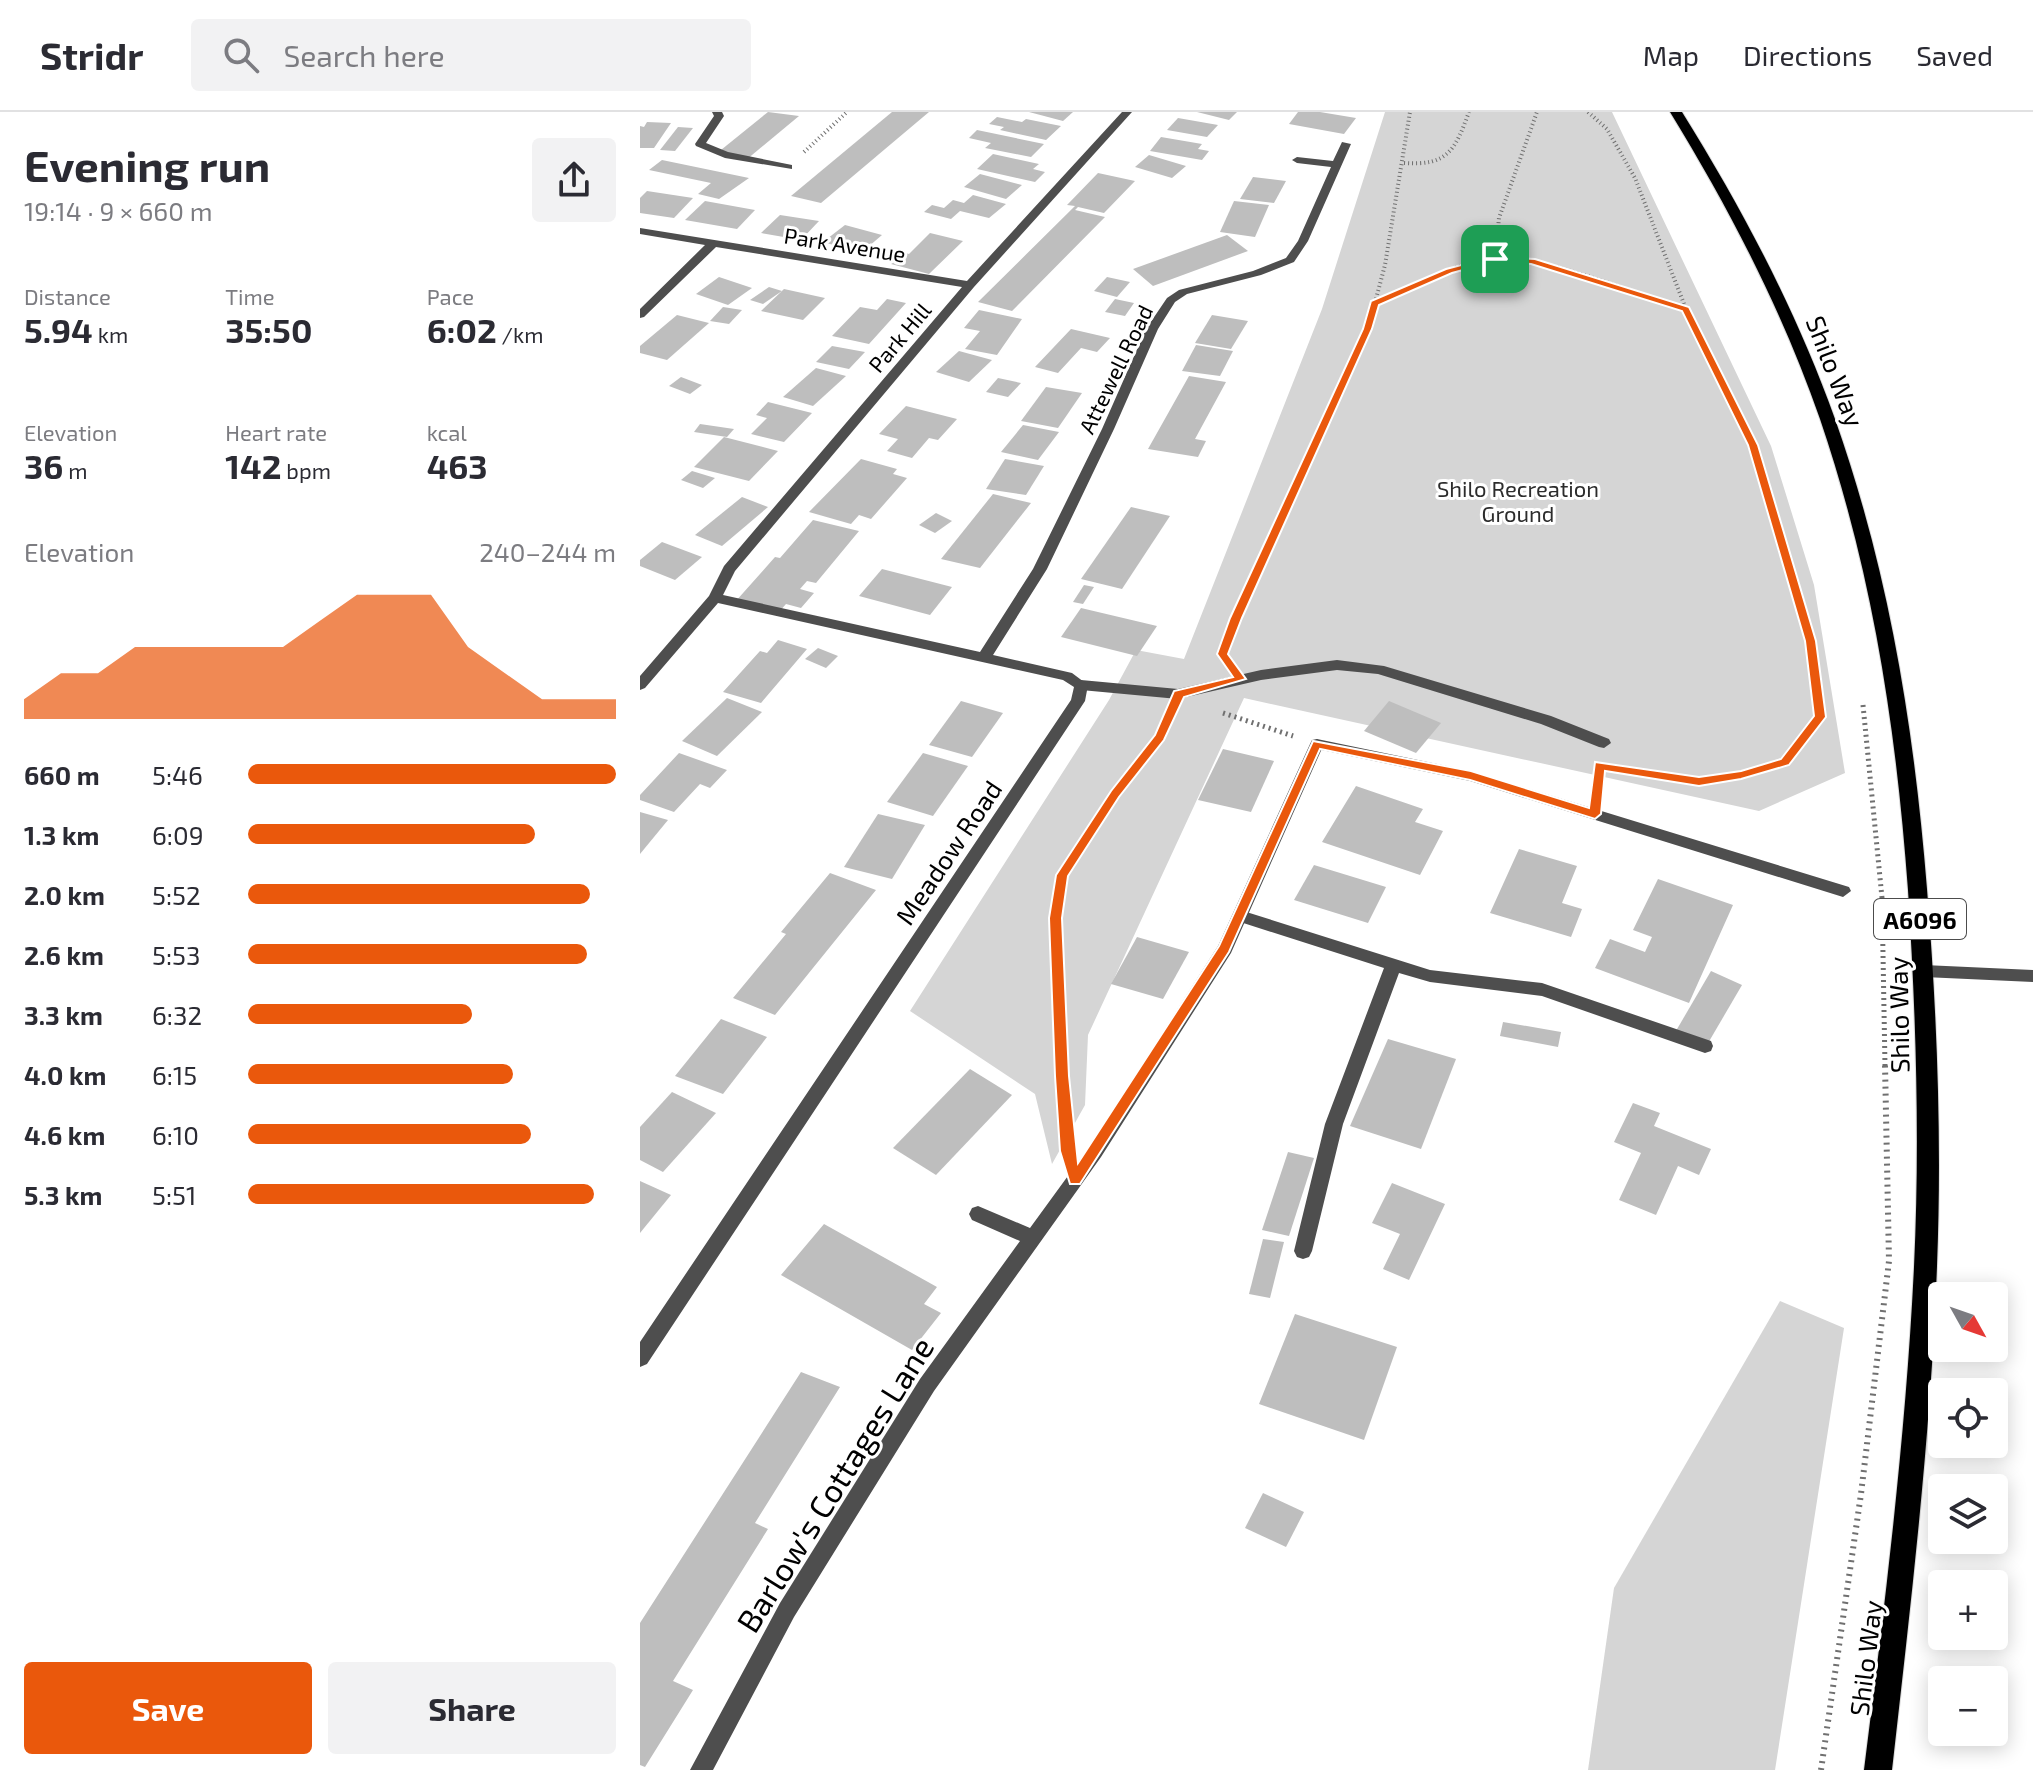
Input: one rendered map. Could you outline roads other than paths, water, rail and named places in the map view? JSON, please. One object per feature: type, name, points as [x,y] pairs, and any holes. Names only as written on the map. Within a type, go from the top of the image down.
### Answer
[{"type":"main road","name":"Shilo Way","points":[[1676,112],[1775,288],[1821,396],[1859,512],[1894,676],[1907,757],[1924,971],[1926,1155],[1923,1314],[1902,1564],[1878,1770]]},
{"type":"street","points":[[717,112],[719,116],[700,144],[725,155],[788,167]]},
{"type":"street","name":"Park Hill","points":[[640,685],[715,598],[729,569],[970,285],[1127,112]]},
{"type":"street","name":"Attewell Road","points":[[983,659],[1040,569],[1108,429],[1152,329],[1171,300],[1183,292],[1257,273],[1290,260],[1303,241],[1346,144]]},
{"type":"street","points":[[1297,160],[1337,165]]},
{"type":"street","name":"Park Avenue","points":[[640,231],[970,285]]},
{"type":"street","points":[[640,315],[713,243]]},
{"type":"street","points":[[715,598],[1067,676],[1081,685],[1178,697],[1241,679],[1337,665],[1379,669],[1546,720],[1604,743]]},
{"type":"street","name":"Meadow Road","points":[[640,1358],[1078,701],[1081,685]]},
{"type":"street","name":"Barlow's Cottages Lane","points":[[701,1770],[787,1610],[927,1385],[1095,1152],[1225,949],[1317,744],[1471,776],[1843,891]]},
{"type":"street","points":[[1240,916],[1430,976],[1542,990],[1705,1046]]},
{"type":"street","points":[[1303,1251],[1334,1124],[1394,964]]},
{"type":"street","points":[[1924,971],[2033,976]]},
{"type":"street","points":[[978,1214],[1033,1238]]},
{"type":"park label","name":"Shilo Recreation Ground","points":[[1518,500]]}]
